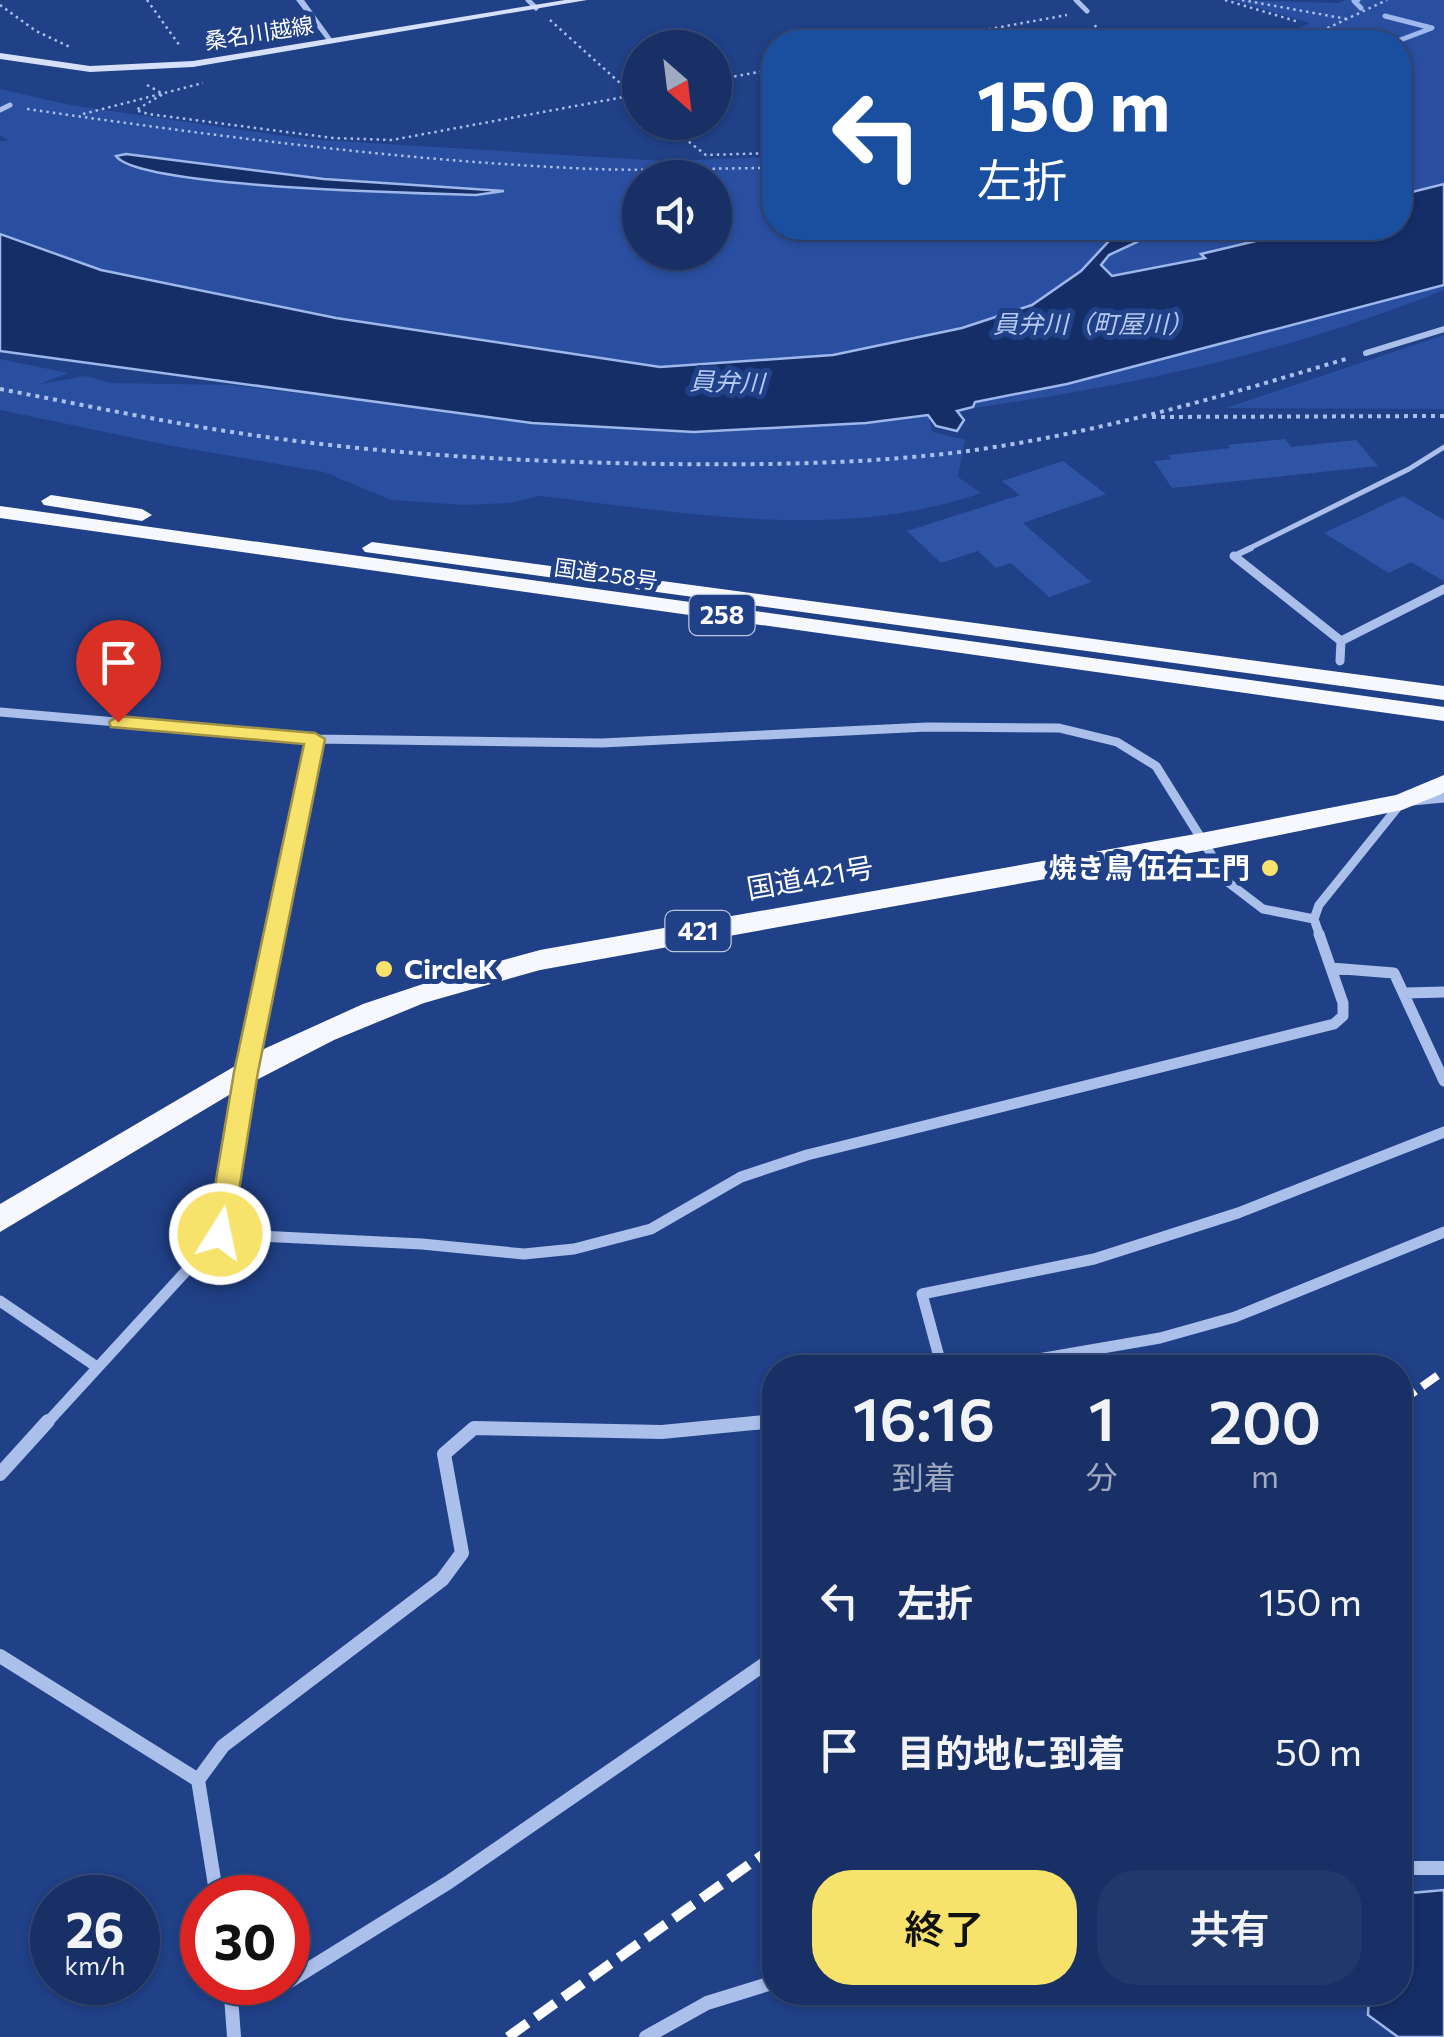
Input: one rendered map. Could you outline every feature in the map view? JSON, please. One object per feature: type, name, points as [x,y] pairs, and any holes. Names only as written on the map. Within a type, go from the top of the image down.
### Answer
[{"type":"highway","name":"国道258号","points":[[0,493],[359,547],[682,587],[1444,693]]},
{"type":"highway","name":"国道258号","points":[[0,512],[535,590],[1444,714]]},
{"type":"highway","points":[[682,587],[784,584],[1341,651],[1444,674]]},
{"type":"highway","points":[[535,590],[642,618],[1444,733]]},
{"type":"highway","name":"国道421号","points":[[0,1218],[246,1072],[372,1012],[455,983],[540,960],[1201,842],[1402,802],[1444,783]]},
{"type":"main road","name":"桑名川越線","points":[[0,56],[58,67],[117,70],[194,64],[532,4],[582,0]]},
{"type":"street","points":[[300,0],[332,42]]},
{"type":"street","points":[[1076,0],[1087,11]]},
{"type":"street","points":[[0,110],[10,105]]},
{"type":"street","points":[[1366,352],[1444,329]]},
{"type":"street","points":[[1234,556],[1341,651],[1444,589]]},
{"type":"street","points":[[0,712],[315,739],[602,742],[927,727],[1059,728],[1117,742],[1156,766],[1229,883],[1263,909],[1314,919]]},
{"type":"street","points":[[0,1474],[220,1234],[246,1072],[315,739]]},
{"type":"street","points":[[220,1234],[422,1244],[524,1254],[574,1249],[651,1230],[741,1176],[807,1155],[1334,1024],[1343,1016],[1343,1003],[1314,919],[1319,905],[1402,802],[1444,798]]},
{"type":"street","points":[[1330,968],[1394,973],[1444,1082]]},
{"type":"street","points":[[1406,994],[1444,992]]},
{"type":"street","points":[[938,1355],[922,1294],[1094,1259],[1238,1213],[1444,1132]]},
{"type":"street","points":[[1062,1355],[1160,1338],[1235,1318],[1444,1232]]},
{"type":"street","points":[[0,1301],[97,1366]]},
{"type":"street","points":[[213,1875],[198,1780],[223,1746],[442,1580],[462,1553],[444,1454],[474,1428],[617,1434],[724,1430],[762,1423]]},
{"type":"street","points":[[0,1656],[198,1780]]},
{"type":"street","points":[[310,1968],[449,1882],[762,1666]]},
{"type":"street","points":[[1412,1868],[1444,1868]]},
{"type":"street","points":[[646,2037],[707,2002],[762,1986]]},
{"type":"street","points":[[232,2005],[234,2037]]},
{"type":"lane","points":[[1234,556],[1444,447]]},
{"type":"path","points":[[146,0],[194,64]]},
{"type":"path","points":[[1225,0],[1298,22]]},
{"type":"path","points":[[1242,0],[1347,19]]},
{"type":"path","points":[[1324,30],[1387,0]]},
{"type":"path","points":[[532,4],[622,85]]},
{"type":"path","points":[[0,5],[36,30],[163,94]]},
{"type":"path","points":[[983,30],[1087,11]]},
{"type":"path","points":[[732,77],[762,71]]},
{"type":"path","points":[[163,94],[136,110],[333,138],[392,140],[622,97]]},
{"type":"path","points":[[16,114],[104,112],[163,94]]},
{"type":"path","points":[[10,105],[262,143],[401,157],[596,169],[762,168]]},
{"type":"path","points":[[686,140],[706,155],[762,153]]},
{"type":"path","points":[[0,389],[194,426],[335,446],[509,460],[819,465],[918,457],[1139,417],[1366,352]]},
{"type":"path","points":[[1139,417],[1444,416]]},
{"type":"shaded area","points":[[1233,0],[1444,0],[1444,184],[1412,191],[1412,30],[1295,30],[1310,23]]},
{"type":"shaded area","points":[[0,89],[70,105],[305,139],[648,160],[622,160],[622,270],[732,270],[732,160],[692,160],[762,157],[762,240],[1109,240],[1080,271],[1033,305],[961,328],[833,355],[660,367],[337,317],[101,269],[0,233],[0,141],[8,141],[0,135]]},
{"type":"shaded area","points":[[1255,240],[1201,253],[1204,257],[1111,276],[1101,266],[1110,255],[1137,242]]},
{"type":"shaded area","points":[[1444,285],[1444,290],[1387,312],[1212,364],[1093,389],[973,408],[976,402],[1069,384]]},
{"type":"shaded area","points":[[1444,335],[1444,409],[1226,408]]},
{"type":"shaded area","points":[[0,359],[68,373],[40,384],[85,376],[112,383],[233,385],[531,423],[695,433],[865,423],[927,415],[933,432],[965,440],[958,477],[981,493],[927,508],[817,520],[705,515],[539,496],[509,503],[463,505],[391,500],[324,472],[0,410]]},
{"type":"water","points":[[126,154],[324,179],[504,191],[476,195],[226,182],[136,167],[116,156]]},
{"type":"water","points":[[1444,184],[1444,285],[1067,384],[975,402],[973,407],[957,411],[964,420],[957,431],[936,426],[928,415],[866,423],[694,432],[532,423],[0,351],[0,234],[101,270],[336,318],[660,367],[833,355],[962,328],[1032,305],[1081,271],[1110,240],[1137,242],[1109,255],[1101,265],[1112,276],[1205,258],[1201,254],[1260,240],[1412,240],[1412,192]]},
{"type":"water","points":[[1444,1890],[1444,2037],[1398,2037],[1368,2015],[1368,2005],[1412,2005],[1412,1893]]},
{"type":"building","points":[[1285,439],[1291,447],[1356,440],[1378,466],[1172,488],[1154,461],[1171,459],[1169,455],[1230,448],[1228,445]]},
{"type":"building","points":[[1063,461],[1106,494],[1023,523],[1091,582],[1049,597],[1011,563],[996,568],[978,551],[941,563],[907,531],[1020,495],[1002,481]]},
{"type":"building","points":[[1403,496],[1444,520],[1444,581],[1411,562],[1389,573],[1324,533]]},
{"type":"waterway","points":[[1358,0],[1354,1],[1361,8]]},
{"type":"waterway","points":[[1385,16],[1432,28],[1412,36]]},
{"type":"railway","points":[[1412,1394],[1444,1371]]},
{"type":"railway","points":[[508,2037],[762,1855]]},
{"type":"place","name":"焼き鳥 伍右エ門","points":[[1270,868]]},
{"type":"place","name":"CircleK","points":[[384,969]]},
{"type":"route","points":[[118,722],[315,739],[246,1072],[220,1234]]},
{"type":"water label","name":"員弁川（町屋川）","points":[[1093,324]]},
{"type":"water label","name":"員弁川","points":[[727,382]]}]
